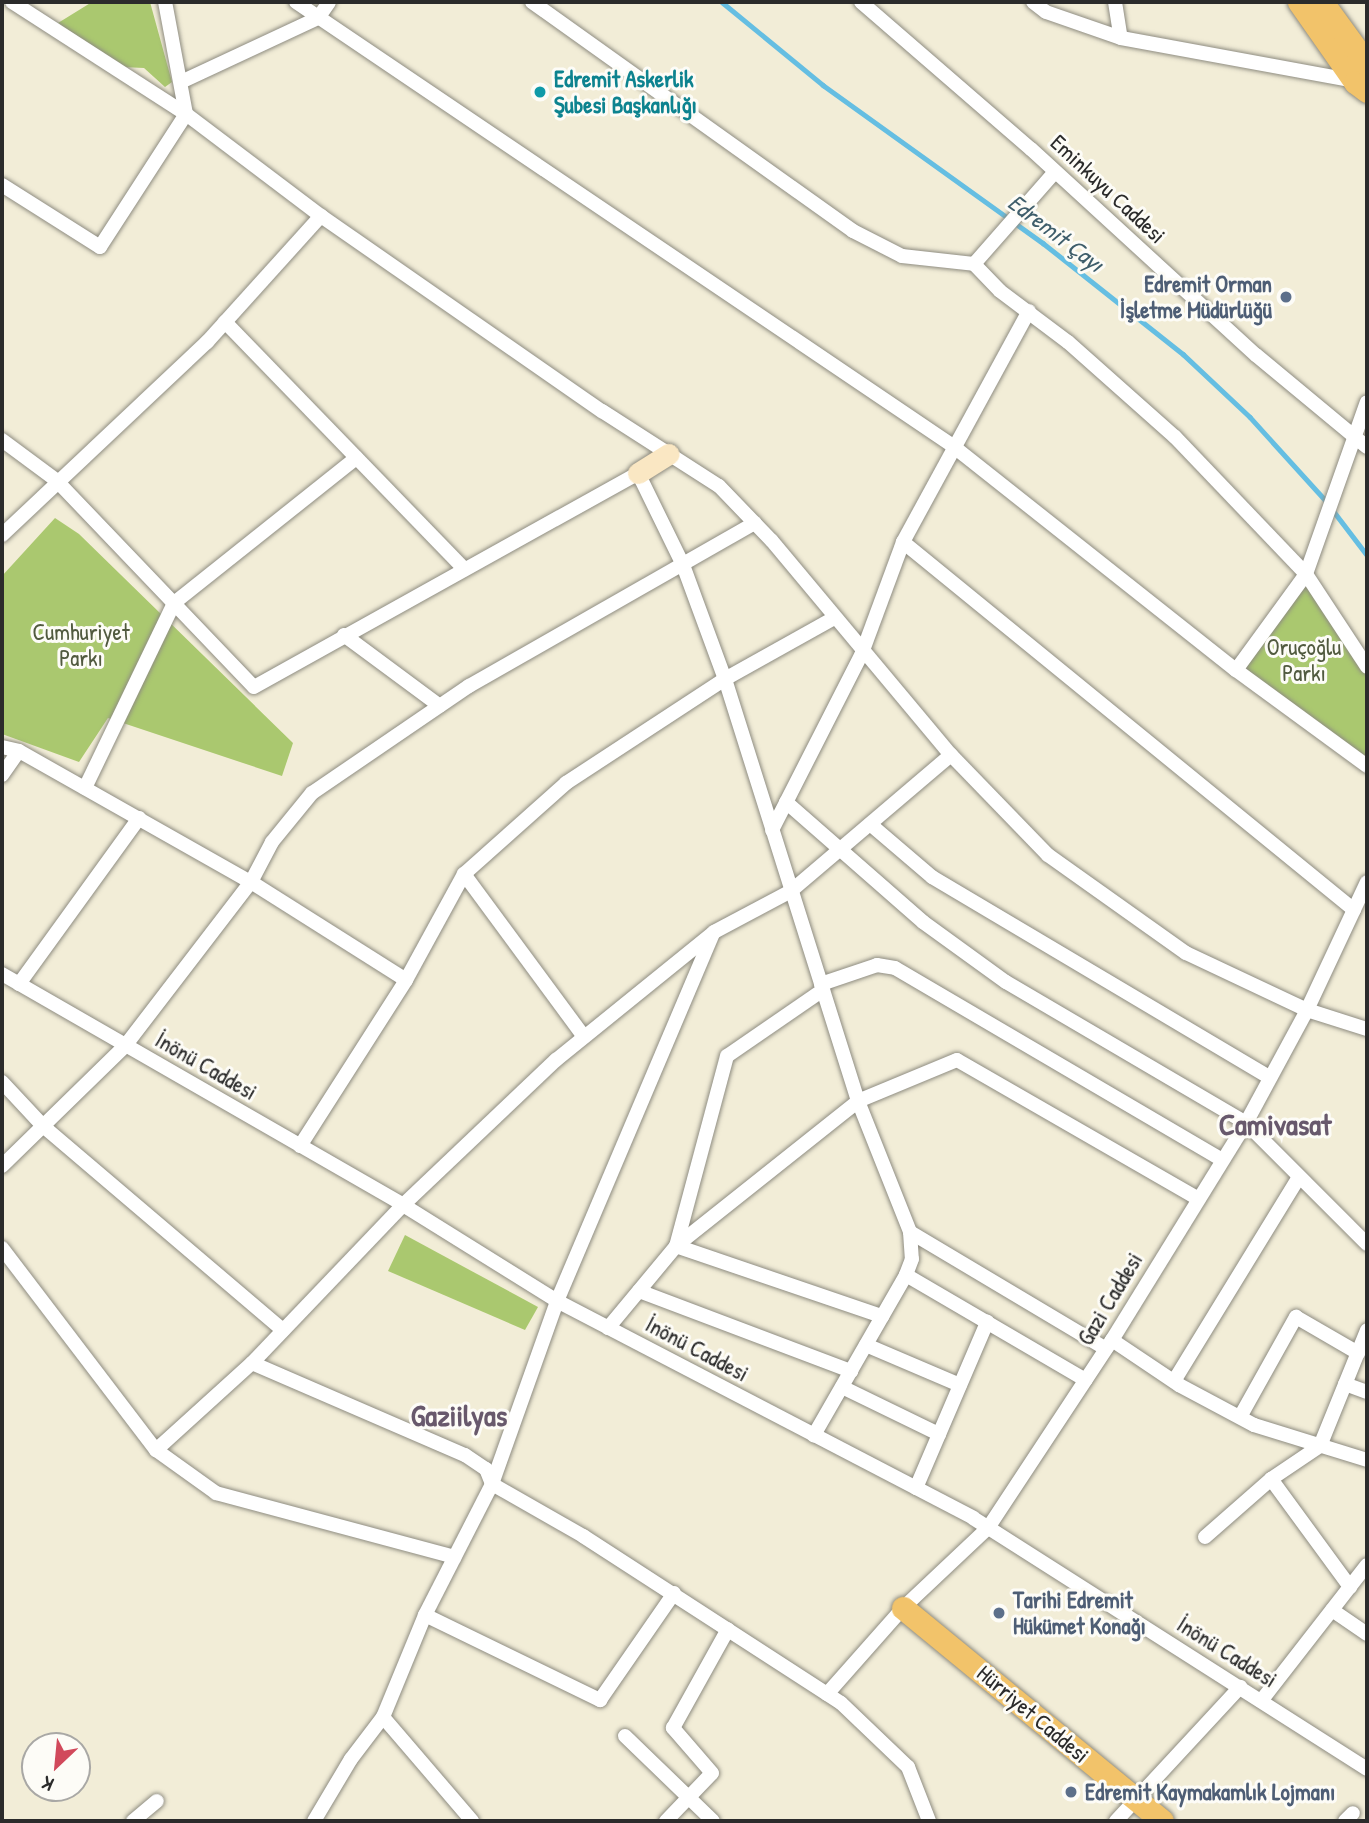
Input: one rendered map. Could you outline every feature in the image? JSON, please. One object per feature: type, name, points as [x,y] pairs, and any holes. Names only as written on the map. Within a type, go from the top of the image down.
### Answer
[{"type":"main road","points":[[1299,2],[1364,77]]},
{"type":"main road","points":[[1322,2],[1364,77]]},
{"type":"main road","name":"Hürriyet Caddesi","points":[[899,1612],[1131,1813],[1162,1821]]},
{"type":"street","points":[[12,2],[186,114],[321,216],[719,486],[755,523],[862,653],[951,755],[1048,855],[1186,953],[1307,1010],[1367,1029]]},
{"type":"street","points":[[2,185],[100,247],[186,114],[183,81],[165,2]]},
{"type":"street","points":[[296,2],[953,446],[1236,670],[1367,766]]},
{"type":"street","points":[[183,81],[318,18],[329,2]]},
{"type":"street","points":[[532,2],[853,231],[902,256],[974,264],[1000,291],[1029,311],[1175,437],[1306,574],[1367,667]]},
{"type":"street","name":"Eminkuyu Caddesi","points":[[861,2],[1054,173],[1352,445],[1367,447]]},
{"type":"street","points":[[1033,2],[1046,12],[1121,38],[1364,77]]},
{"type":"street","points":[[1115,2],[1121,38]]},
{"type":"street","points":[[974,264],[1054,173]]},
{"type":"street","points":[[2,535],[56,480],[225,323],[321,216]]},
{"type":"street","points":[[772,830],[862,653],[904,542],[953,446],[1029,311]]},
{"type":"street","points":[[225,323],[464,569]]},
{"type":"street","points":[[1236,670],[1306,574],[1367,402]]},
{"type":"street","points":[[2,440],[56,480],[254,687],[669,454]]},
{"type":"street","points":[[85,788],[174,603],[356,457]]},
{"type":"street","points":[[638,473],[683,565],[725,679],[858,1101],[910,1232],[912,1259],[906,1275],[814,1435]]},
{"type":"street","points":[[2,1166],[125,1046],[251,882],[272,842],[312,793],[440,706],[755,523]]},
{"type":"street","points":[[904,542],[1354,910]]},
{"type":"street","points":[[300,1146],[406,980],[464,874],[566,783],[725,679],[834,618]]},
{"type":"street","points":[[344,635],[440,706]]},
{"type":"street","points":[[2,747],[19,751],[251,882],[406,980]]},
{"type":"street","points":[[2,775],[19,751]]},
{"type":"street","points":[[156,1450],[252,1363],[402,1205],[584,1037],[714,933],[791,891],[951,755]]},
{"type":"street","points":[[786,802],[838,851],[923,922],[1006,982],[1245,1123],[1367,1244]]},
{"type":"street","points":[[19,984],[139,818]]},
{"type":"street","points":[[870,824],[932,877],[1270,1078]]},
{"type":"street","points":[[464,874],[584,1037]]},
{"type":"street","name":"Gazi Caddesi","points":[[827,1694],[899,1612],[988,1528],[1109,1345],[1245,1123],[1307,1010],[1367,882]]},
{"type":"street","points":[[314,1821],[351,1759],[383,1717],[425,1615],[492,1484],[558,1301],[714,933]]},
{"type":"street","points":[[676,1246],[727,1056],[822,988],[877,965],[895,968],[1222,1160]]},
{"type":"street","name":"İnönü Caddesi","points":[[2,974],[402,1205],[558,1301],[988,1528],[1367,1769]]},
{"type":"street","points":[[608,1328],[676,1246],[858,1101],[957,1059],[1197,1198]]},
{"type":"street","points":[[2,1082],[43,1126],[283,1330]]},
{"type":"street","points":[[1174,1381],[1299,1177]]},
{"type":"street","points":[[910,1232],[1240,1417],[1367,1460]]},
{"type":"street","points":[[676,1246],[882,1316]]},
{"type":"street","points":[[2,1248],[156,1450],[216,1493],[455,1557]]},
{"type":"street","points":[[906,1275],[1086,1380]]},
{"type":"street","points":[[639,1291],[850,1371]]},
{"type":"street","points":[[1240,1417],[1296,1317],[1357,1353]]},
{"type":"street","points":[[916,1488],[987,1322]]},
{"type":"street","points":[[1205,1537],[1271,1479],[1320,1446],[1367,1330]]},
{"type":"street","points":[[866,1345],[960,1385]]},
{"type":"street","points":[[252,1363],[465,1455],[486,1469],[492,1484],[674,1594],[827,1694],[908,1767],[929,1821]]},
{"type":"street","points":[[1345,1384],[1367,1392]]},
{"type":"street","points":[[842,1387],[939,1434]]},
{"type":"street","points":[[1271,1479],[1350,1587]]},
{"type":"street","points":[[1261,1701],[1367,1565]]},
{"type":"street","points":[[425,1615],[600,1700],[674,1594]]},
{"type":"street","points":[[1332,1610],[1367,1634]]},
{"type":"street","points":[[666,1821],[712,1773],[673,1728],[728,1629]]},
{"type":"street","points":[[1131,1813],[1240,1687]]},
{"type":"street","points":[[383,1717],[472,1821]]},
{"type":"street","points":[[625,1736],[713,1821]]},
{"type":"street","points":[[133,1821],[157,1801]]},
{"type":"green space","points":[[92,2],[150,2],[172,82],[165,87],[144,68],[122,67],[58,23]]},
{"type":"green space","name":"Cumhuriyet Parkı","points":[[55,518],[79,534],[293,743],[282,776],[108,718],[79,762],[2,734],[2,576]]},
{"type":"green space","name":"Oruçoğlu Parkı","points":[[1306,574],[1367,667],[1367,766],[1236,670]]},
{"type":"green space","points":[[405,1235],[538,1307],[525,1330],[388,1271]]},
{"type":"waterway","name":"Edremit Çayı","points":[[722,2],[823,85],[1043,243],[1183,354],[1250,417],[1327,502]]},
{"type":"waterway","name":"Edremit Çayı","points":[[1332,509],[1367,555]]},
{"type":"place","name":"Edremit Askerlik Şubesi Başkanlığı","points":[[540,92]]},
{"type":"place","name":"Edremit Orman İşletme Müdürlüğü","points":[[1286,297]]},
{"type":"place","name":"Tarihi Edremit Hükümet Konağı","points":[[999,1613]]},
{"type":"place","name":"Edremit Kaymakamlık Lojmanı","points":[[1071,1792]]},
{"type":"district","name":"Camivasat","points":[[1275,1124]]},
{"type":"district","name":"Gaziilyas","points":[[459,1415]]}]
